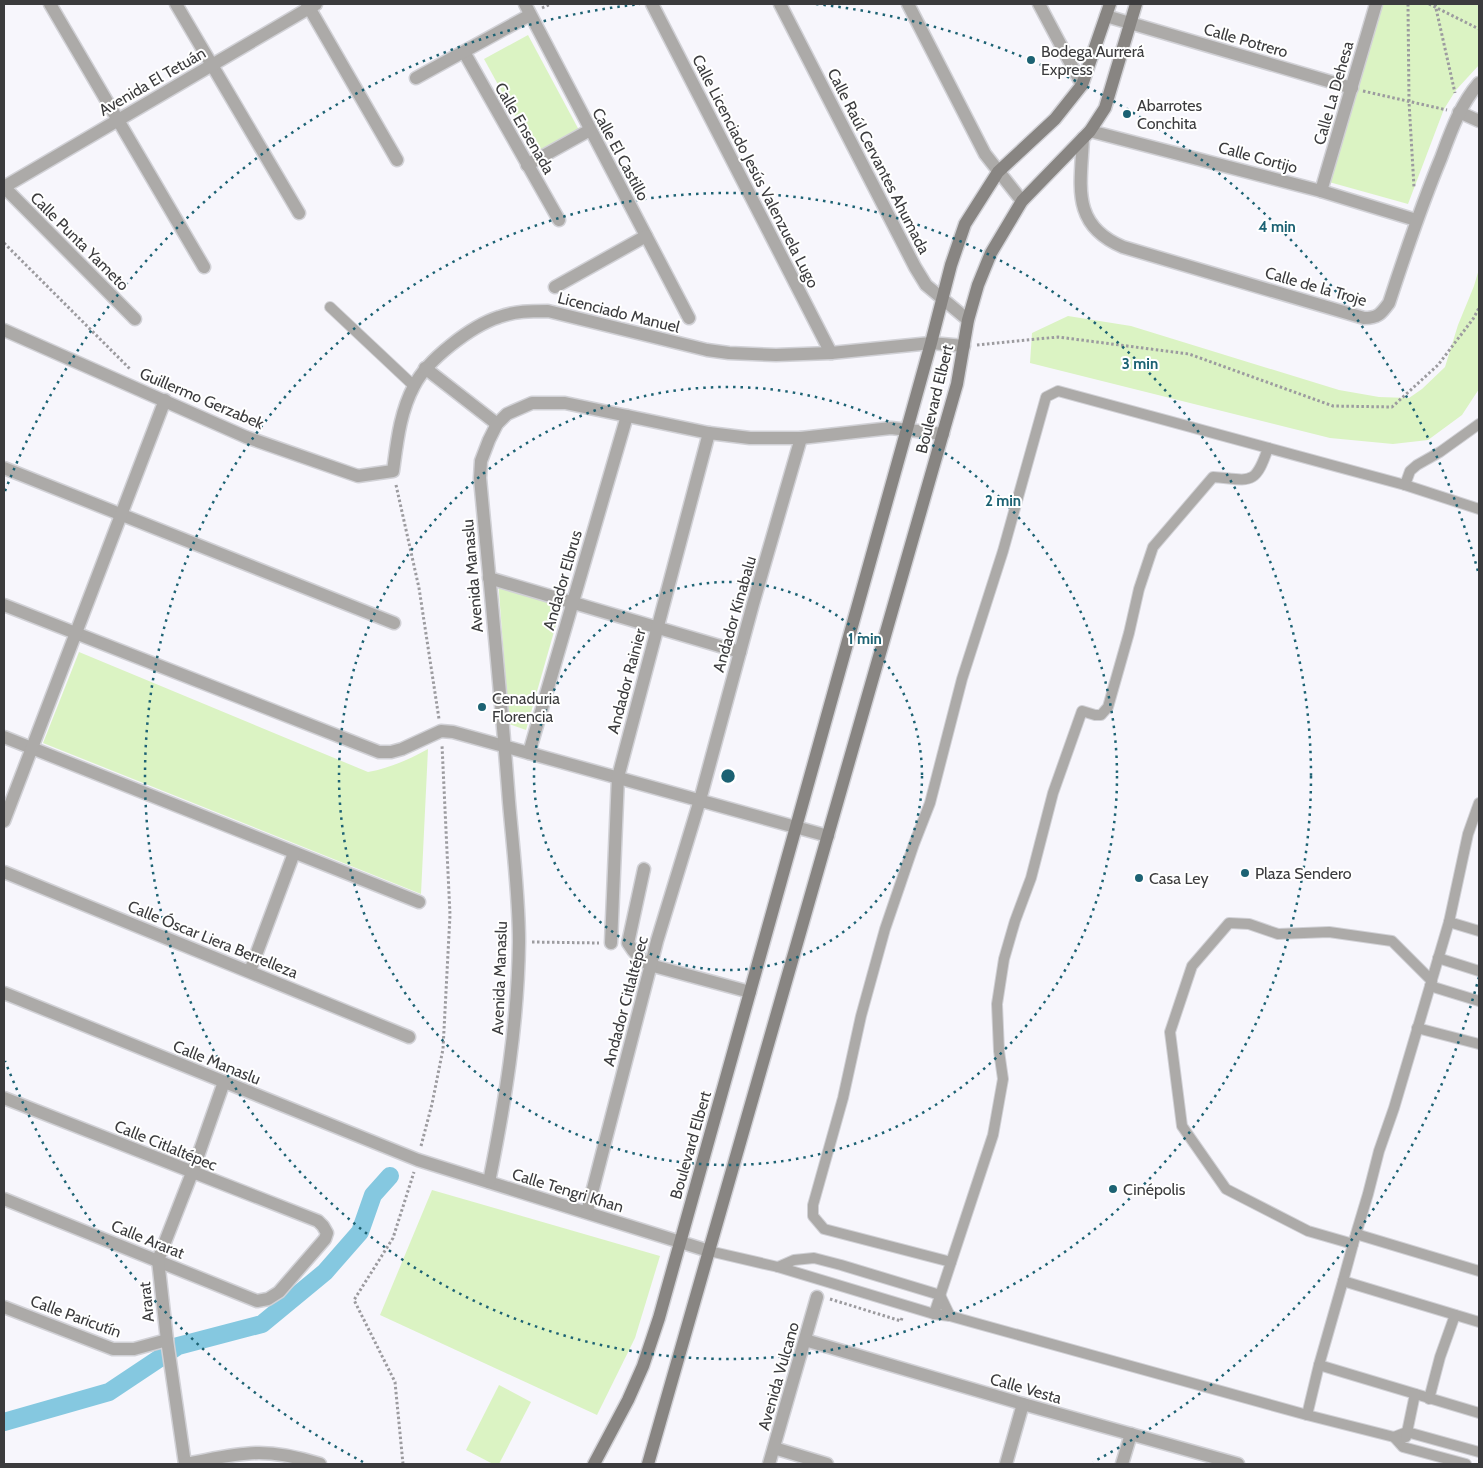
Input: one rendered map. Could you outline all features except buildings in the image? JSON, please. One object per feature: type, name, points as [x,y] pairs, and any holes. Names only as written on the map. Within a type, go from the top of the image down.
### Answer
[{"type":"street","points":[[50,4],[204,267]]},
{"type":"street","points":[[176,4],[299,214]]},
{"type":"street","name":"Calle Licenciado Jesús Valenzuela Lugo","points":[[652,4],[831,353]]},
{"type":"street","name":"Calle Raúl Cervantes Ahumada","points":[[780,4],[915,267],[926,285],[968,320]]},
{"type":"street","points":[[908,4],[985,154],[1022,201]]},
{"type":"street","points":[[1039,4],[1082,85]]},
{"type":"street","name":"Boulevard Elbert","points":[[648,1464],[943,434],[957,384],[968,320],[978,286],[991,253],[1022,201],[1087,134],[1105,108],[1136,4]]},
{"type":"street","name":"Calle La Dehesa","points":[[1321,191],[1376,4]]},
{"type":"street","points":[[311,5],[397,160]]},
{"type":"street","name":"Avenida El Tetuán","points":[[4,187],[311,5]]},
{"type":"street","points":[[416,78],[464,52],[528,9]]},
{"type":"street","name":"Calle El Castillo","points":[[528,9],[689,318]]},
{"type":"street","name":"Boulevard Elbert","points":[[594,1464],[628,1400],[643,1366],[659,1318],[932,344],[955,249],[971,213],[998,172],[1055,119],[1082,85],[1108,10]]},
{"type":"street","name":"Calle Potrero","points":[[1108,10],[1130,24],[1352,88]]},
{"type":"street","name":"Calle Ensenada","points":[[464,52],[559,220]]},
{"type":"street","name":"Calle de la Troje","points":[[1087,134],[1082,202],[1092,225],[1099,234],[1123,247],[1364,318],[1373,318],[1382,313],[1389,303],[1416,220],[1459,112],[1469,94],[1479,83]]},
{"type":"street","points":[[1459,112],[1479,121]]},
{"type":"street","points":[[527,165],[590,130]]},
{"type":"street","name":"Calle Cortijo","points":[[1087,134],[1321,191],[1416,220]]},
{"type":"street","name":"Calle Punta Yameto","points":[[4,187],[135,319]]},
{"type":"street","points":[[555,287],[646,236]]},
{"type":"street","name":"Licenciado Manuel","points":[[393,471],[400,421],[414,386],[425,368],[445,349],[496,317],[528,311],[548,311],[714,351],[776,355],[831,353],[932,344],[964,346]]},
{"type":"street","name":"Guillermo Gerzabek","points":[[4,330],[246,436],[355,475],[393,471]]},
{"type":"street","points":[[425,368],[497,424]]},
{"type":"street","points":[[4,821],[165,400]]},
{"type":"street","name":"Avenida Manaslu","points":[[488,1182],[510,1069],[519,942],[505,746],[480,478],[482,461],[497,424],[507,414],[532,403],[565,404],[709,433],[750,438],[801,438],[891,428],[943,434]]},
{"type":"street","name":"Andador Elbrus","points":[[529,753],[627,416]]},
{"type":"street","name":"Andador Rainier","points":[[611,943],[618,777],[709,433]]},
{"type":"street","name":"Andador Kinabalu","points":[[700,800],[801,438]]},
{"type":"street","points":[[4,468],[122,513],[394,623]]},
{"type":"street","points":[[489,578],[740,652]]},
{"type":"street","points":[[4,606],[379,752],[391,752],[402,749],[441,731],[453,732],[828,836]]},
{"type":"street","points":[[4,737],[418,902]]},
{"type":"street","name":"Andador Citlaltépec","points":[[587,1212],[650,964],[700,800]]},
{"type":"street","points":[[250,971],[294,853]]},
{"type":"street","points":[[644,869],[628,942],[638,956],[650,964],[750,992]]},
{"type":"street","name":"Calle Óscar Liera Berrelleza","points":[[4,872],[409,1037]]},
{"type":"street","name":"Calle Manaslu","points":[[4,993],[418,1160]]},
{"type":"street","points":[[158,1260],[192,1173],[224,1082]]},
{"type":"street","name":"Calle Citlaltépec","points":[[4,1098],[318,1221],[324,1226],[327,1233],[325,1239],[279,1292]]},
{"type":"street","name":"Calle Tengri Khan","points":[[418,1160],[709,1251]]},
{"type":"street","name":"Calle Ararat","points":[[4,1199],[257,1301],[268,1299],[279,1292]]},
{"type":"street","name":"Ararat","points":[[158,1260],[167,1340],[185,1464]]},
{"type":"street","name":"Avenida Vulcano","points":[[769,1464],[817,1297]]},
{"type":"street","name":"Calle Paricutín","points":[[4,1307],[113,1349],[134,1349],[167,1340]]},
{"type":"street","name":"Calle Vesta","points":[[805,1340],[1237,1464]]},
{"type":"street","points":[[1006,1464],[1023,1404]]},
{"type":"street","points":[[1122,1464],[1131,1434]]},
{"type":"street","points":[[774,1448],[827,1464]]},
{"type":"street","points":[[185,1464],[241,1454],[259,1453],[283,1460],[320,1464]]},
{"type":"lane","points":[[330,307],[414,386]]},
{"type":"lane","points":[[951,1262],[824,1229],[813,1216],[813,1204],[843,1098],[861,1016],[882,939],[930,803],[962,679],[1003,551],[1046,397],[1058,391],[1404,485],[1479,509]]},
{"type":"lane","points":[[1404,485],[1410,471],[1417,465],[1440,452],[1479,424]]},
{"type":"lane","points":[[934,1314],[993,1135],[1003,1079],[999,1051],[997,1004],[1004,959],[1015,921],[1031,878],[1053,793],[1082,711],[1101,715],[1108,707],[1129,633],[1138,589],[1152,547],[1213,477],[1249,480],[1256,476],[1260,470],[1268,448]]},
{"type":"lane","points":[[1308,1415],[1319,1365],[1379,1151],[1394,1108],[1449,922],[1468,834],[1479,803]]},
{"type":"lane","points":[[1449,922],[1479,931]]},
{"type":"lane","points":[[1479,1001],[1431,983],[1392,941],[1329,932],[1278,934],[1250,924],[1229,923],[1192,966],[1170,1032],[1182,1126],[1226,1189],[1308,1231],[1354,1239],[1479,1271]]},
{"type":"lane","points":[[1438,958],[1479,971]]},
{"type":"lane","points":[[1417,1028],[1479,1044]]},
{"type":"lane","points":[[709,1251],[778,1267],[934,1314],[950,1316],[1308,1415],[1394,1437],[1407,1432],[1479,1452]]},
{"type":"lane","points":[[778,1267],[794,1260],[814,1258],[841,1265],[940,1295],[950,1316]]},
{"type":"lane","points":[[1343,1280],[1479,1322]]},
{"type":"lane","points":[[1429,1399],[1440,1357],[1455,1315]]},
{"type":"lane","points":[[1319,1365],[1479,1413]]},
{"type":"lane","points":[[1403,1448],[1415,1394]]},
{"type":"lane","points":[[1394,1437],[1403,1448],[1466,1464]]},
{"type":"path","points":[[1408,4],[1409,102],[1414,190]]},
{"type":"path","points":[[1429,4],[1435,5],[1479,29]]},
{"type":"path","points":[[1352,88],[1459,112],[1435,5]]},
{"type":"path","points":[[4,243],[132,370]]},
{"type":"path","points":[[964,346],[1058,337],[1189,354],[1333,406],[1392,406],[1438,365],[1473,319],[1479,308]]},
{"type":"path","points":[[393,471],[419,588],[441,731],[450,915],[442,1049],[432,1104],[418,1160],[393,1238],[354,1300],[395,1382],[402,1464]]},
{"type":"path","points":[[519,942],[611,943]]},
{"type":"path","points":[[817,1297],[818,1295],[902,1321],[902,1318]]},
{"type":"green space","points":[[1380,4],[1479,4],[1479,65],[1456,90],[1444,109],[1408,204],[1329,182]]},
{"type":"green space","points":[[528,35],[580,132],[537,156],[484,59]]},
{"type":"green space","points":[[1479,269],[1479,389],[1462,415],[1428,440],[1393,444],[1330,438],[1030,363],[1032,333],[1068,316],[1131,326],[1339,390],[1379,397],[1409,398],[1422,389],[1445,367]]},
{"type":"green space","points":[[498,579],[563,600],[526,730],[509,724]]},
{"type":"green space","points":[[79,652],[368,772],[399,763],[428,749],[421,894],[43,743]]},
{"type":"green space","points":[[432,1190],[660,1256],[635,1338],[597,1415],[380,1315]]},
{"type":"green space","points":[[499,1385],[531,1402],[499,1464],[493,1464],[466,1450]]},
{"type":"waterway","points":[[4,1422],[109,1392],[178,1346],[262,1324],[325,1272],[360,1232],[373,1195],[390,1176]]},
{"type":"place","name":"Bodega Aurrerá Express","points":[[1031,60]]},
{"type":"place","name":"Abarrotes Conchita","points":[[1127,114]]},
{"type":"place","name":"Cenaduria Florencia","points":[[482,707]]},
{"type":"place","name":"Plaza Sendero","points":[[1245,873]]},
{"type":"place","name":"Casa Ley","points":[[1139,878]]},
{"type":"place","name":"Cinépolis","points":[[1113,1189]]}]
